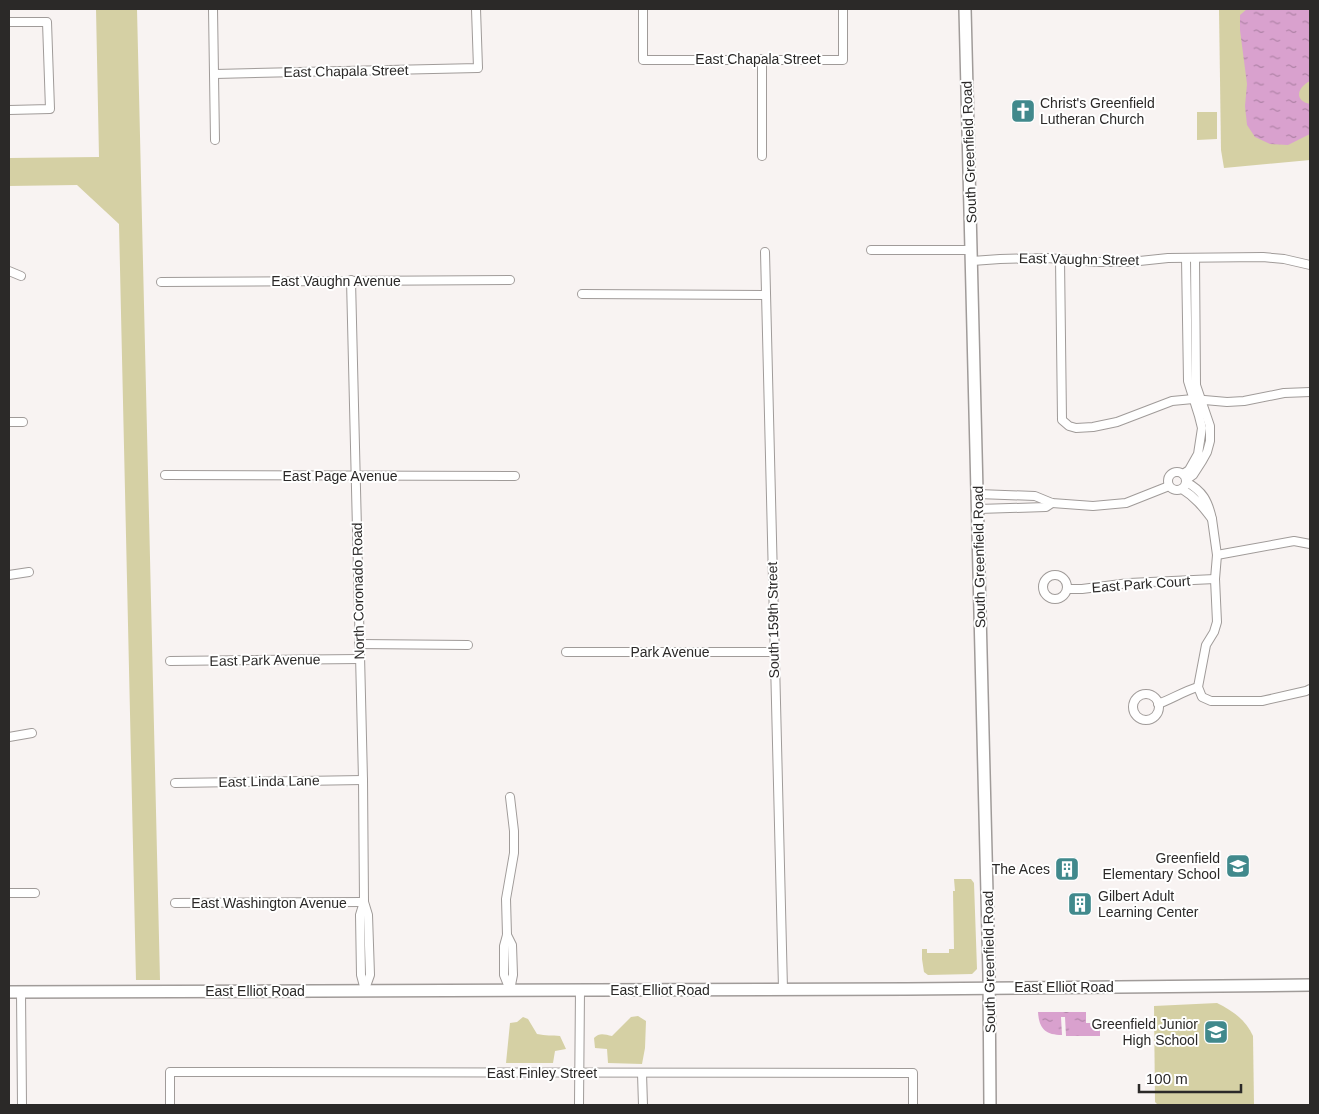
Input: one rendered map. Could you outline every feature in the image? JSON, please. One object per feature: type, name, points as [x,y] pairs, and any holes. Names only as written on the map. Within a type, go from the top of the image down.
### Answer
[{"type":"main road","name":"South Greenfield Road","points":[[965,9],[990,988],[990,1105]]},
{"type":"main road","name":"East Elliot Road","points":[[9,992],[1310,985]]},
{"type":"street","points":[[213,9],[215,140]]},
{"type":"street","name":"East Chapala Street","points":[[215,74],[478,68],[476,9]]},
{"type":"street","name":"East Chapala Street","points":[[643,9],[643,60],[843,60],[843,9]]},
{"type":"street","points":[[9,22],[47,22],[50,109],[9,110]]},
{"type":"street","points":[[762,59],[762,156]]},
{"type":"street","name":"East Vaughn Street","points":[[871,250],[1000,259],[1130,262],[1168,258],[1263,257],[1284,259],[1310,265]]},
{"type":"street","name":"South 159th Street","points":[[765,252],[783,989]]},
{"type":"street","points":[[1184,481],[1193,475],[1207,452],[1210,441],[1210,426],[1196,385],[1186,258]]},
{"type":"street","points":[[1195,258],[1188,381],[1200,416],[1202,428],[1198,454],[1184,481],[1176,491],[1169,486],[1168,480],[1171,474],[1177,472],[1184,481],[1191,495],[1212,520],[1217,555],[1215,579],[1217,622],[1214,632],[1206,645],[1198,687],[1202,697],[1211,700],[1262,701],[1310,689]]},
{"type":"street","points":[[1060,260],[1062,420],[1069,426],[1076,428],[1093,427],[1117,422],[1172,401],[1193,399],[1227,402],[1244,401],[1284,393],[1310,392]]},
{"type":"street","points":[[9,271],[22,276]]},
{"type":"street","name":"North Coronado Road","points":[[351,280],[363,780],[364,902],[368,915],[370,975],[365,990]]},
{"type":"street","name":"East Vaughn Avenue","points":[[161,282],[510,280]]},
{"type":"street","points":[[582,294],[765,295]]},
{"type":"street","points":[[9,422],[23,422]]},
{"type":"street","name":"East Page Avenue","points":[[166,475],[514,476]]},
{"type":"street","points":[[978,494],[1035,496],[1052,503],[1093,506],[1126,504],[1169,486]]},
{"type":"street","points":[[1017,495],[1017,508]]},
{"type":"street","points":[[978,509],[1046,507],[1052,503]]},
{"type":"street","points":[[1217,555],[1294,541],[1310,544]]},
{"type":"street","points":[[9,575],[29,572]]},
{"type":"street","name":"East Park Court","points":[[1067,589],[1129,583],[1215,579]]},
{"type":"street","points":[[359,644],[468,645]]},
{"type":"street","name":"Park Avenue","points":[[566,652],[774,652]]},
{"type":"street","name":"East Park Avenue","points":[[170,661],[360,659]]},
{"type":"street","points":[[1158,704],[1198,687]]},
{"type":"street","points":[[9,737],[32,733]]},
{"type":"street","name":"East Linda Lane","points":[[176,783],[363,780]]},
{"type":"street","points":[[510,797],[514,831],[514,853],[506,899],[507,934],[504,946],[504,976],[510,990]]},
{"type":"street","points":[[9,893],[34,893]]},
{"type":"street","name":"East Washington Avenue","points":[[175,903],[364,902]]},
{"type":"street","points":[[579,1105],[580,990]]},
{"type":"street","points":[[21,992],[22,1105]]},
{"type":"street","name":"East Finley Street","points":[[170,1105],[170,1072],[913,1073],[913,1105]]},
{"type":"street","points":[[642,1073],[643,1105]]},
{"type":"shaded area","points":[[96,9],[137,9],[160,980],[136,980],[119,224],[77,185],[9,186],[9,158],[99,157]]},
{"type":"shaded area","points":[[1219,9],[1310,9],[1310,160],[1224,168],[1221,150]]},
{"type":"shaded area","points":[[1197,112],[1217,112],[1217,139],[1197,140]]},
{"type":"shaded area","points":[[954,879],[971,879],[974,883],[977,969],[972,974],[928,975],[924,972],[922,949],[927,949],[927,953],[949,953],[949,949],[954,949]]},
{"type":"shaded area","points":[[1217,1003],[1238,1016],[1247,1025],[1253,1036],[1254,1105],[1158,1105],[1155,1102],[1154,1006]]},
{"type":"shaded area","points":[[638,1016],[646,1021],[645,1048],[642,1064],[608,1063],[607,1049],[595,1048],[594,1038],[600,1034],[612,1036],[631,1017]]},
{"type":"shaded area","points":[[523,1017],[528,1019],[537,1034],[560,1036],[566,1049],[555,1051],[553,1063],[506,1063],[510,1023],[517,1022]]},
{"type":"water","points":[[1247,9],[1310,9],[1310,81],[1300,90],[1299,97],[1310,104],[1310,134],[1288,145],[1270,144],[1255,137],[1247,125],[1245,106],[1247,84],[1240,30],[1240,15]]},
{"type":"water","points":[[1038,1012],[1086,1012],[1086,1023],[1100,1023],[1100,1036],[1066,1036],[1065,1017],[1061,1017],[1062,1035],[1051,1034],[1044,1030]]},
{"type":"place","name":"Christ's Greenfield Lutheran Church","points":[[1023,111]]},
{"type":"place","name":"Greenfield Elementary School","points":[[1238,866]]},
{"type":"place","name":"The Aces","points":[[1067,869]]},
{"type":"place","name":"Gilbert Adult Learning Center","points":[[1080,904]]},
{"type":"place","name":"Greenfield Junior High School","points":[[1216,1032]]}]
